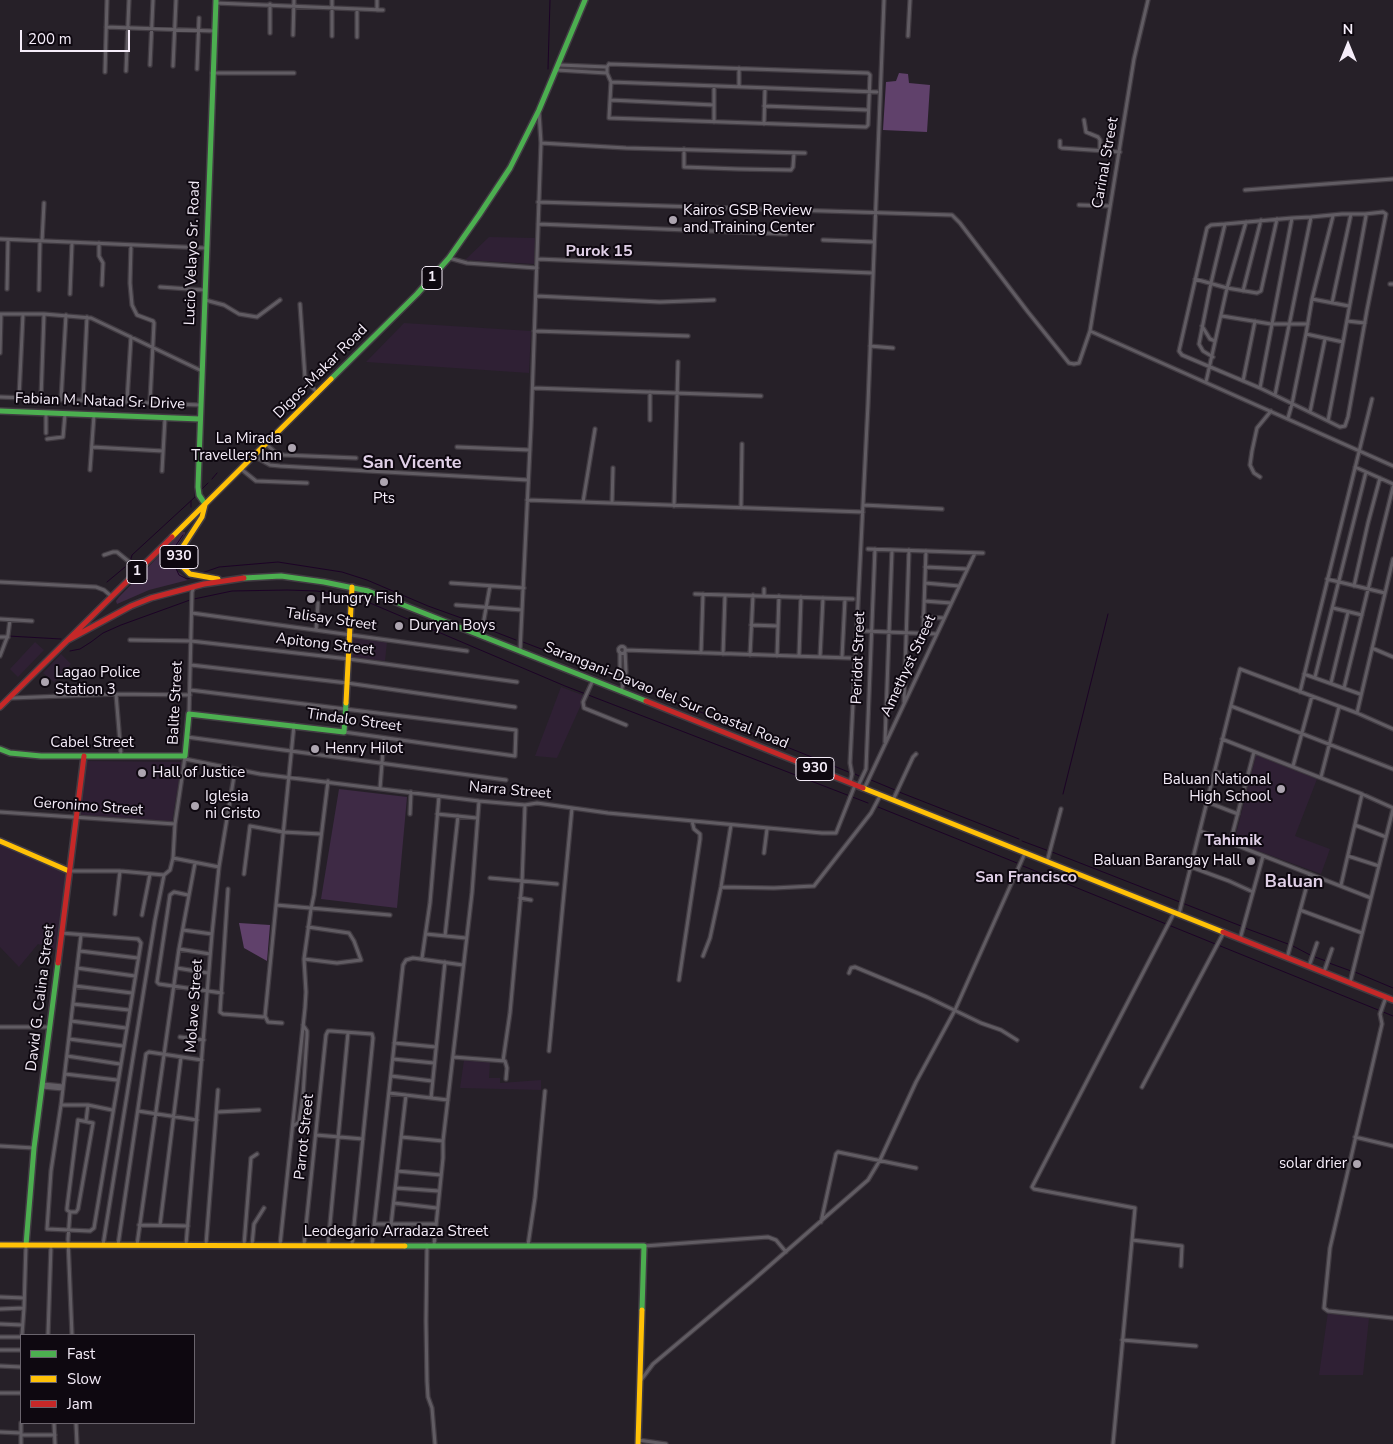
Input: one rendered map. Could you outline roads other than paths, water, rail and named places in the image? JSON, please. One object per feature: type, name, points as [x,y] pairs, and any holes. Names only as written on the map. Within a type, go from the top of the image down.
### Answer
[{"type":"main road","name":"Digos-Makar Road","points":[[1,705],[417,294],[449,258],[510,168],[539,110],[585,0]]},
{"type":"main road","name":"Lucio Velayo Sr. Road","points":[[205,504],[198,492],[205,248],[216,1]]},
{"type":"main road","name":"Fabian M. Natad Sr. Drive","points":[[0,411],[200,418]]},
{"type":"main road","name":"Sarangani-Davao del Sur Coastal Road","points":[[205,504],[202,516],[180,551],[180,560],[183,567],[190,574],[202,578],[228,579]]},
{"type":"main road","name":"Sarangani-Davao del Sur Coastal Road","points":[[68,640],[132,606],[160,595],[228,579],[281,576],[352,587],[387,598],[1393,1000]]},
{"type":"main road","points":[[344,732],[352,587]]},
{"type":"main road","name":"Tindalo Street","points":[[189,714],[344,732]]},
{"type":"main road","name":"Balite Street","points":[[185,757],[189,714]]},
{"type":"main road","name":"Cabel Street","points":[[0,750],[10,753],[42,756],[121,755],[185,757]]},
{"type":"main road","name":"David G. Calina Street","points":[[26,1244],[34,1148],[84,756]]},
{"type":"main road","points":[[0,840],[69,871]]},
{"type":"main road","name":"Leodegario Arradaza Street","points":[[0,1244],[644,1246]]},
{"type":"main road","points":[[638,1442],[639,1383],[642,1373],[644,1246]]},
{"type":"street","points":[[105,72],[107,0]]},
{"type":"street","points":[[126,71],[129,0]]},
{"type":"street","points":[[150,65],[153,0]]},
{"type":"street","points":[[174,66],[176,0]]},
{"type":"street","points":[[293,35],[294,0]]},
{"type":"street","points":[[332,0],[332,36]]},
{"type":"street","points":[[377,0],[377,10]]},
{"type":"street","points":[[854,785],[850,763],[874,273],[884,0]]},
{"type":"street","points":[[908,36],[910,0]]},
{"type":"street","name":"Carinal Street","points":[[876,214],[954,216],[1069,363],[1074,364],[1078,362],[1090,331],[1134,59],[1148,0]]},
{"type":"street","points":[[216,1],[383,10]]},
{"type":"street","points":[[270,4],[270,33]]},
{"type":"street","points":[[357,9],[357,36]]},
{"type":"street","points":[[197,68],[199,18]]},
{"type":"street","points":[[106,27],[214,31]]},
{"type":"street","points":[[558,67],[607,67],[611,64],[868,73],[870,75],[868,125],[866,127],[609,118]]},
{"type":"street","points":[[558,67],[607,72]]},
{"type":"street","points":[[607,67],[610,82],[609,124]]},
{"type":"street","points":[[739,68],[739,88]]},
{"type":"street","points":[[212,73],[294,73]]},
{"type":"street","points":[[610,82],[877,92]]},
{"type":"street","points":[[714,86],[714,122]]},
{"type":"street","points":[[764,124],[765,88]]},
{"type":"street","points":[[610,100],[714,105]]},
{"type":"street","points":[[764,106],[868,110]]},
{"type":"street","points":[[520,651],[533,388],[541,143],[539,110]]},
{"type":"street","points":[[1084,120],[1086,132],[1099,138],[1100,151]]},
{"type":"street","points":[[739,130],[740,123]]},
{"type":"street","points":[[1060,141],[1060,147],[1062,148],[1120,152]]},
{"type":"street","points":[[541,143],[805,153]]},
{"type":"street","points":[[684,149],[684,167],[738,169],[791,170],[794,167],[794,153]]},
{"type":"street","points":[[1244,190],[1393,179]]},
{"type":"street","points":[[538,202],[876,214]]},
{"type":"street","points":[[39,290],[44,203]]},
{"type":"street","points":[[1079,204],[1110,206]]},
{"type":"street","points":[[1383,212],[1386,214],[1345,426],[1340,427],[1260,388],[1182,355],[1178,349],[1208,228],[1211,225],[1351,214],[1383,212]]},
{"type":"street","points":[[1332,302],[1351,214]]},
{"type":"street","points":[[1328,421],[1366,218],[1365,214]]},
{"type":"street","points":[[1288,418],[1312,299],[1333,215]]},
{"type":"street","points":[[1275,395],[1312,217]]},
{"type":"street","points":[[1260,388],[1292,218]]},
{"type":"street","points":[[1196,279],[1257,294],[1261,291],[1277,219]]},
{"type":"street","points":[[1243,291],[1261,220]]},
{"type":"street","points":[[1206,382],[1227,288],[1246,222]]},
{"type":"street","points":[[538,224],[786,234]]},
{"type":"street","points":[[1213,357],[1200,347],[1202,326],[1225,224]]},
{"type":"street","points":[[0,239],[205,248]]},
{"type":"street","points":[[7,289],[8,240]]},
{"type":"street","points":[[823,240],[874,242]]},
{"type":"street","points":[[70,294],[72,242]]},
{"type":"street","points":[[99,243],[99,256],[102,263],[102,285]]},
{"type":"street","points":[[131,245],[130,284],[132,305],[137,315],[154,322],[150,402]]},
{"type":"street","points":[[449,258],[467,263],[537,268]]},
{"type":"street","points":[[537,259],[874,273]]},
{"type":"street","points":[[160,287],[204,290]]},
{"type":"street","points":[[536,296],[660,302],[714,300]]},
{"type":"street","points":[[1312,299],[1349,306]]},
{"type":"street","points":[[204,300],[224,304],[239,314],[257,317],[280,300]]},
{"type":"street","points":[[300,304],[305,378],[317,393]]},
{"type":"street","points":[[0,353],[1,314],[66,315],[87,318],[131,337],[202,372]]},
{"type":"street","points":[[19,397],[23,314]]},
{"type":"street","points":[[41,398],[44,314]]},
{"type":"street","points":[[61,400],[66,315]]},
{"type":"street","points":[[1222,316],[1271,324],[1308,324]]},
{"type":"street","points":[[83,400],[87,318]]},
{"type":"street","points":[[1243,381],[1255,321]]},
{"type":"street","points":[[1347,321],[1365,323]]},
{"type":"street","points":[[1202,326],[1210,340],[1215,342]]},
{"type":"street","points":[[534,331],[688,336]]},
{"type":"street","points":[[1090,331],[1393,466]]},
{"type":"street","points":[[1306,334],[1343,342]]},
{"type":"street","points":[[127,401],[131,337]]},
{"type":"street","points":[[1310,412],[1325,339]]},
{"type":"street","points":[[870,346],[893,348]]},
{"type":"street","points":[[674,506],[677,466],[678,362]]},
{"type":"street","points":[[533,388],[761,396]]},
{"type":"street","points":[[650,392],[650,420]]},
{"type":"street","points":[[0,397],[200,405]]},
{"type":"street","points":[[1300,692],[1372,399]]},
{"type":"street","points":[[1260,477],[1252,470],[1250,465],[1252,451],[1257,428],[1271,411]]},
{"type":"street","points":[[46,413],[46,433]]},
{"type":"street","points":[[47,438],[63,437],[65,414]]},
{"type":"street","points":[[90,470],[94,415]]},
{"type":"street","points":[[162,471],[166,418]]},
{"type":"street","points":[[583,502],[594,429]]},
{"type":"street","points":[[266,444],[275,452],[284,455],[356,458]]},
{"type":"street","points":[[741,508],[742,444]]},
{"type":"street","points":[[457,446],[530,450]]},
{"type":"street","points":[[92,447],[164,451]]},
{"type":"street","points":[[254,456],[270,465],[280,466],[528,480]]},
{"type":"street","points":[[1344,688],[1393,486],[1355,467]]},
{"type":"street","points":[[612,503],[613,468]]},
{"type":"street","points":[[241,469],[256,481],[307,483]]},
{"type":"street","points":[[1315,677],[1366,472]]},
{"type":"street","points":[[1354,586],[1380,478]]},
{"type":"street","points":[[526,500],[863,512]]},
{"type":"street","points":[[863,505],[942,509]]},
{"type":"street","points":[[868,549],[983,553]]},
{"type":"street","name":"Peridot Street","points":[[866,769],[875,549]]},
{"type":"street","points":[[885,745],[892,550]]},
{"type":"street","points":[[904,704],[909,550]]},
{"type":"street","points":[[923,634],[926,551]]},
{"type":"street","points":[[104,555],[117,552],[139,570]]},
{"type":"street","name":"Amethyst Street","points":[[864,789],[975,553]]},
{"type":"street","points":[[1357,713],[1393,559]]},
{"type":"street","points":[[925,567],[967,569]]},
{"type":"street","points":[[1327,579],[1385,593]]},
{"type":"street","points":[[0,582],[96,588],[104,590],[112,597]]},
{"type":"street","points":[[451,583],[524,588]]},
{"type":"street","points":[[925,583],[959,586]]},
{"type":"street","name":"Balite Street","points":[[189,714],[194,586]]},
{"type":"street","points":[[481,636],[490,586]]},
{"type":"street","points":[[764,590],[764,596]]},
{"type":"street","points":[[695,594],[853,599]]},
{"type":"street","points":[[701,653],[704,594]]},
{"type":"street","points":[[723,654],[725,595]]},
{"type":"street","points":[[750,655],[753,596]]},
{"type":"street","points":[[777,656],[779,596]]},
{"type":"street","points":[[798,656],[801,597]]},
{"type":"street","points":[[820,657],[822,598]]},
{"type":"street","points":[[842,657],[845,599]]},
{"type":"street","points":[[924,601],[951,603]]},
{"type":"street","points":[[316,630],[318,603]]},
{"type":"street","points":[[456,605],[522,610]]},
{"type":"street","points":[[1333,608],[1362,615]]},
{"type":"street","points":[[1331,683],[1348,612]]},
{"type":"street","name":"Talisay Street","points":[[192,613],[467,651]]},
{"type":"street","points":[[923,617],[944,618]]},
{"type":"street","points":[[0,619],[32,621]]},
{"type":"street","points":[[0,656],[8,637],[10,620]]},
{"type":"street","points":[[752,625],[778,626]]},
{"type":"street","points":[[864,631],[937,634]]},
{"type":"street","points":[[0,637],[8,637]]},
{"type":"street","name":"Apitong Street","points":[[130,640],[191,641],[349,659],[517,682]]},
{"type":"street","points":[[1372,648],[1393,657]]},
{"type":"street","points":[[621,692],[626,672],[625,650]]},
{"type":"street","points":[[623,684],[618,651],[625,650],[850,658]]},
{"type":"street","points":[[191,666],[347,683],[515,707]]},
{"type":"street","points":[[1113,1444],[1135,1208],[1034,1189],[1032,1187],[1176,914],[1191,867],[1240,669],[1357,713],[1393,729]]},
{"type":"street","points":[[1304,674],[1360,694]]},
{"type":"street","points":[[592,680],[583,704],[584,709],[626,725]]},
{"type":"street","points":[[10,698],[190,692],[346,710]]},
{"type":"street","points":[[116,694],[121,755]]},
{"type":"street","points":[[1293,766],[1312,696]]},
{"type":"street","points":[[1231,706],[1393,769]]},
{"type":"street","points":[[1321,777],[1339,706]]},
{"type":"street","name":"Tindalo Street","points":[[344,732],[515,756],[516,730],[346,710]]},
{"type":"street","points":[[282,1023],[268,1022],[265,1016],[294,725]]},
{"type":"street","points":[[187,737],[506,780]]},
{"type":"street","points":[[380,788],[384,738]]},
{"type":"street","points":[[1222,739],[1321,777],[1393,808],[1350,983]]},
{"type":"street","points":[[1230,843],[1254,752]]},
{"type":"street","points":[[893,800],[912,757],[916,754]]},
{"type":"street","name":"Narra Street","points":[[185,757],[235,770],[479,801],[525,805],[537,804],[731,825],[836,833],[854,785]]},
{"type":"street","name":"Balite Street","points":[[172,858],[185,757]]},
{"type":"street","points":[[854,785],[866,769],[872,771]]},
{"type":"street","name":"Molave Street","points":[[186,1245],[212,934],[219,867],[235,770]]},
{"type":"street","points":[[1215,771],[1246,783]]},
{"type":"street","points":[[280,1245],[306,992],[304,959],[328,781]]},
{"type":"street","points":[[410,814],[412,792]]},
{"type":"street","points":[[1341,885],[1362,794]]},
{"type":"street","points":[[721,887],[774,888],[814,886],[871,813],[881,795]]},
{"type":"street","points":[[422,958],[439,796]]},
{"type":"street","points":[[434,1244],[443,1141],[472,893],[479,801]]},
{"type":"street","points":[[1207,802],[1238,814]]},
{"type":"street","points":[[506,1079],[507,1068],[503,1061],[510,1013],[522,882],[525,805]]},
{"type":"street","points":[[549,1051],[572,808]]},
{"type":"street","points":[[1047,862],[1061,809]]},
{"type":"street","name":"Geronimo Street","points":[[0,812],[175,824]]},
{"type":"street","points":[[438,814],[477,818]]},
{"type":"street","points":[[445,936],[458,816]]},
{"type":"street","points":[[679,980],[700,839],[700,834],[694,829],[692,821]]},
{"type":"street","points":[[703,956],[710,938],[721,887],[731,825]]},
{"type":"street","points":[[1355,825],[1386,837]]},
{"type":"street","points":[[244,874],[250,826],[283,832],[321,834]]},
{"type":"street","points":[[764,853],[767,828]]},
{"type":"street","points":[[1200,831],[1371,898]]},
{"type":"street","points":[[642,1373],[863,1186],[874,1172],[916,1082],[955,1010],[1026,853]]},
{"type":"street","points":[[1240,939],[1263,856]]},
{"type":"street","points":[[1348,856],[1379,866]]},
{"type":"street","points":[[103,1245],[164,875],[170,870],[172,858],[219,867]]},
{"type":"street","points":[[136,1245],[179,949],[195,862]]},
{"type":"street","points":[[1191,867],[1253,892]]},
{"type":"street","points":[[69,871],[120,871],[164,875]]},
{"type":"street","points":[[114,914],[120,871]]},
{"type":"street","points":[[142,915],[150,874]]},
{"type":"street","points":[[1287,958],[1310,874]]},
{"type":"street","points":[[490,878],[557,884]]},
{"type":"street","points":[[228,889],[220,1011],[221,1013],[255,1017],[265,1016]]},
{"type":"street","points":[[188,895],[172,892],[166,913],[157,980],[159,984],[222,994]]},
{"type":"street","points":[[520,898],[530,900]]},
{"type":"street","points":[[276,905],[390,915]]},
{"type":"street","points":[[1300,910],[1362,933]]},
{"type":"street","points":[[304,959],[337,963],[360,961],[361,959],[354,941],[348,933],[308,927]]},
{"type":"street","points":[[183,930],[212,934]]},
{"type":"street","points":[[1142,1087],[1224,932]]},
{"type":"street","points":[[62,933],[138,939],[141,943],[94,1228],[90,1231],[47,1229],[51,1171],[74,1004],[81,935]]},
{"type":"street","points":[[426,934],[466,938]]},
{"type":"street","points":[[1309,967],[1317,943]]},
{"type":"street","points":[[179,949],[210,954]]},
{"type":"street","points":[[1324,973],[1332,949]]},
{"type":"street","points":[[80,951],[138,958]]},
{"type":"street","points":[[372,1245],[403,965],[410,959],[422,958],[463,965]]},
{"type":"street","points":[[431,1098],[445,962]]},
{"type":"street","points":[[849,973],[851,968],[855,967],[1001,1030],[1018,1040]]},
{"type":"street","points":[[77,968],[135,976]]},
{"type":"street","points":[[177,968],[208,973]]},
{"type":"street","points":[[75,986],[132,993]]},
{"type":"street","points":[[1386,997],[1380,1013],[1382,1024],[1330,1248],[1324,1308],[1328,1311],[1393,1318]]},
{"type":"street","points":[[74,1004],[129,1010]]},
{"type":"street","points":[[71,1021],[126,1028]]},
{"type":"street","points":[[293,1126],[299,1122],[303,1095],[306,1030],[303,1024]]},
{"type":"street","points":[[0,1028],[50,1027]]},
{"type":"street","points":[[302,1033],[306,1030]]},
{"type":"street","name":"Parrot Street","points":[[304,1245],[326,1035],[328,1031],[348,1032]]},
{"type":"street","points":[[328,1245],[348,1032],[373,1036],[352,1245]]},
{"type":"street","points":[[180,1037],[204,1040]]},
{"type":"street","points":[[69,1039],[123,1046]]},
{"type":"street","points":[[394,1042],[436,1047]]},
{"type":"street","points":[[118,1245],[146,1054],[149,1052],[202,1060]]},
{"type":"street","points":[[67,1056],[120,1064]]},
{"type":"street","points":[[160,1225],[182,1057]]},
{"type":"street","points":[[453,1057],[503,1061]]},
{"type":"street","points":[[393,1059],[434,1063]]},
{"type":"street","points":[[65,1074],[117,1080]]},
{"type":"street","points":[[391,1076],[432,1081]]},
{"type":"street","points":[[296,1084],[303,1095]]},
{"type":"street","points":[[43,1085],[63,1087]]},
{"type":"street","points":[[206,1245],[218,1090]]},
{"type":"street","points":[[528,1245],[546,1091]]},
{"type":"street","points":[[389,1093],[448,1100]]},
{"type":"street","points":[[392,1225],[406,1095]]},
{"type":"street","points":[[61,1105],[88,1105],[112,1110]]},
{"type":"street","points":[[86,1121],[88,1105]]},
{"type":"street","points":[[294,1109],[300,1114]]},
{"type":"street","points":[[217,1112],[259,1110]]},
{"type":"street","points":[[138,1111],[197,1120]]},
{"type":"street","points":[[70,1212],[77,1211],[81,1194],[93,1123],[86,1121],[78,1120],[67,1210],[70,1212],[68,1230],[72,1334]]},
{"type":"street","points":[[316,1135],[363,1138]]},
{"type":"street","points":[[401,1137],[443,1141]]},
{"type":"street","points":[[1355,1137],[1393,1146]]},
{"type":"street","points":[[0,1146],[34,1148]]},
{"type":"street","points":[[821,1222],[836,1154],[840,1152],[916,1168]]},
{"type":"street","points":[[244,1245],[251,1158],[257,1154]]},
{"type":"street","points":[[397,1171],[440,1175]]},
{"type":"street","points":[[396,1188],[439,1191]]},
{"type":"street","points":[[394,1203],[437,1208]]},
{"type":"street","points":[[252,1245],[254,1224],[264,1208]]},
{"type":"street","points":[[375,1224],[435,1224]]},
{"type":"street","points":[[139,1225],[188,1226]]},
{"type":"street","name":"Leodegario Arradaza Street","points":[[644,1246],[768,1237],[776,1240],[786,1252]]},
{"type":"street","points":[[1132,1240],[1182,1246],[1181,1266]]},
{"type":"street","points":[[22,1334],[26,1244]]},
{"type":"street","points":[[48,1334],[51,1244]]},
{"type":"street","points":[[427,1244],[427,1381],[428,1397],[432,1408],[435,1444]]},
{"type":"street","points":[[0,1298],[24,1298]]},
{"type":"street","points":[[0,1309],[24,1308]]},
{"type":"street","points":[[0,1324],[22,1325]]},
{"type":"street","points":[[0,1337],[20,1336]]},
{"type":"street","points":[[1122,1340],[1196,1346]]},
{"type":"street","points":[[0,1350],[20,1350]]},
{"type":"street","points":[[0,1366],[20,1367]]},
{"type":"street","points":[[0,1393],[20,1393]]},
{"type":"street","points":[[21,1424],[21,1444]]},
{"type":"street","points":[[54,1424],[56,1444]]},
{"type":"street","points":[[76,1424],[77,1444]]},
{"type":"street","points":[[0,1432],[55,1435]]},
{"type":"street","points":[[638,1442],[666,1444]]},
{"type":"waterway","points":[[548,69],[550,0]]},
{"type":"waterway","points":[[204,245],[208,153]]},
{"type":"waterway","points":[[199,365],[204,250]]},
{"type":"waterway","points":[[199,374],[199,403]]},
{"type":"waterway","points":[[198,417],[199,407]]},
{"type":"waterway","points":[[197,449],[198,421]]},
{"type":"waterway","points":[[130,562],[132,555],[195,497],[197,453]]},
{"type":"waterway","points":[[212,479],[217,473]]},
{"type":"waterway","points":[[201,490],[208,483]]},
{"type":"waterway","points":[[191,501],[191,507]]},
{"type":"waterway","points":[[183,535],[174,548],[173,562],[179,575],[187,579],[190,578]]},
{"type":"waterway","points":[[199,574],[219,567],[278,562],[342,572],[478,624]]},
{"type":"waterway","points":[[107,582],[125,567]]},
{"type":"waterway","points":[[194,599],[232,591],[287,590],[317,591],[363,600],[565,686],[868,803]]},
{"type":"waterway","points":[[70,651],[80,649],[103,633],[121,625],[190,600]]},
{"type":"waterway","points":[[1063,794],[1108,614]]},
{"type":"waterway","points":[[490,630],[516,640]]},
{"type":"waterway","points":[[8,636],[61,639]]},
{"type":"waterway","points":[[523,642],[617,678]]},
{"type":"waterway","points":[[629,683],[851,773]]},
{"type":"waterway","points":[[855,774],[859,776]]},
{"type":"waterway","points":[[871,780],[895,790]]},
{"type":"waterway","points":[[899,792],[1019,839]]},
{"type":"waterway","points":[[878,807],[1017,863]]},
{"type":"waterway","points":[[1022,841],[1049,851]]},
{"type":"waterway","points":[[1052,852],[1241,926]]},
{"type":"waterway","points":[[1023,866],[1393,1016]]},
{"type":"waterway","points":[[1245,928],[1288,944]]},
{"type":"waterway","points":[[1293,946],[1312,956]]},
{"type":"waterway","points":[[1315,957],[1326,961]]},
{"type":"waterway","points":[[1329,963],[1351,971]]},
{"type":"waterway","points":[[1355,972],[1393,988]]},
{"type":"place","name":"Kairos GSB Review and Training Center","points":[[673,220]]},
{"type":"place","name":"La Mirada Travellers Inn","points":[[292,448]]},
{"type":"place","name":"Pts","points":[[384,482]]},
{"type":"place","name":"Hungry Fish","points":[[311,599]]},
{"type":"place","name":"Duryan Boys","points":[[399,626]]},
{"type":"place","name":"Lagao Police Station 3","points":[[45,682]]},
{"type":"place","name":"Henry Hilot","points":[[315,749]]},
{"type":"place","name":"Hall of Justice","points":[[142,773]]},
{"type":"place","name":"Baluan National High School","points":[[1281,789]]},
{"type":"place","name":"Iglesia ni Cristo","points":[[195,806]]},
{"type":"place","name":"Baluan Barangay Hall","points":[[1251,861]]},
{"type":"place","name":"solar drier","points":[[1357,1164]]},
{"type":"district","name":"Purok 15","points":[[599,252]]},
{"type":"district","name":"San Vicente","points":[[412,464]]},
{"type":"district","name":"Tahimik","points":[[1233,841]]},
{"type":"district","name":"San Francisco","points":[[1026,878]]},
{"type":"district","name":"Baluan","points":[[1294,883]]}]
